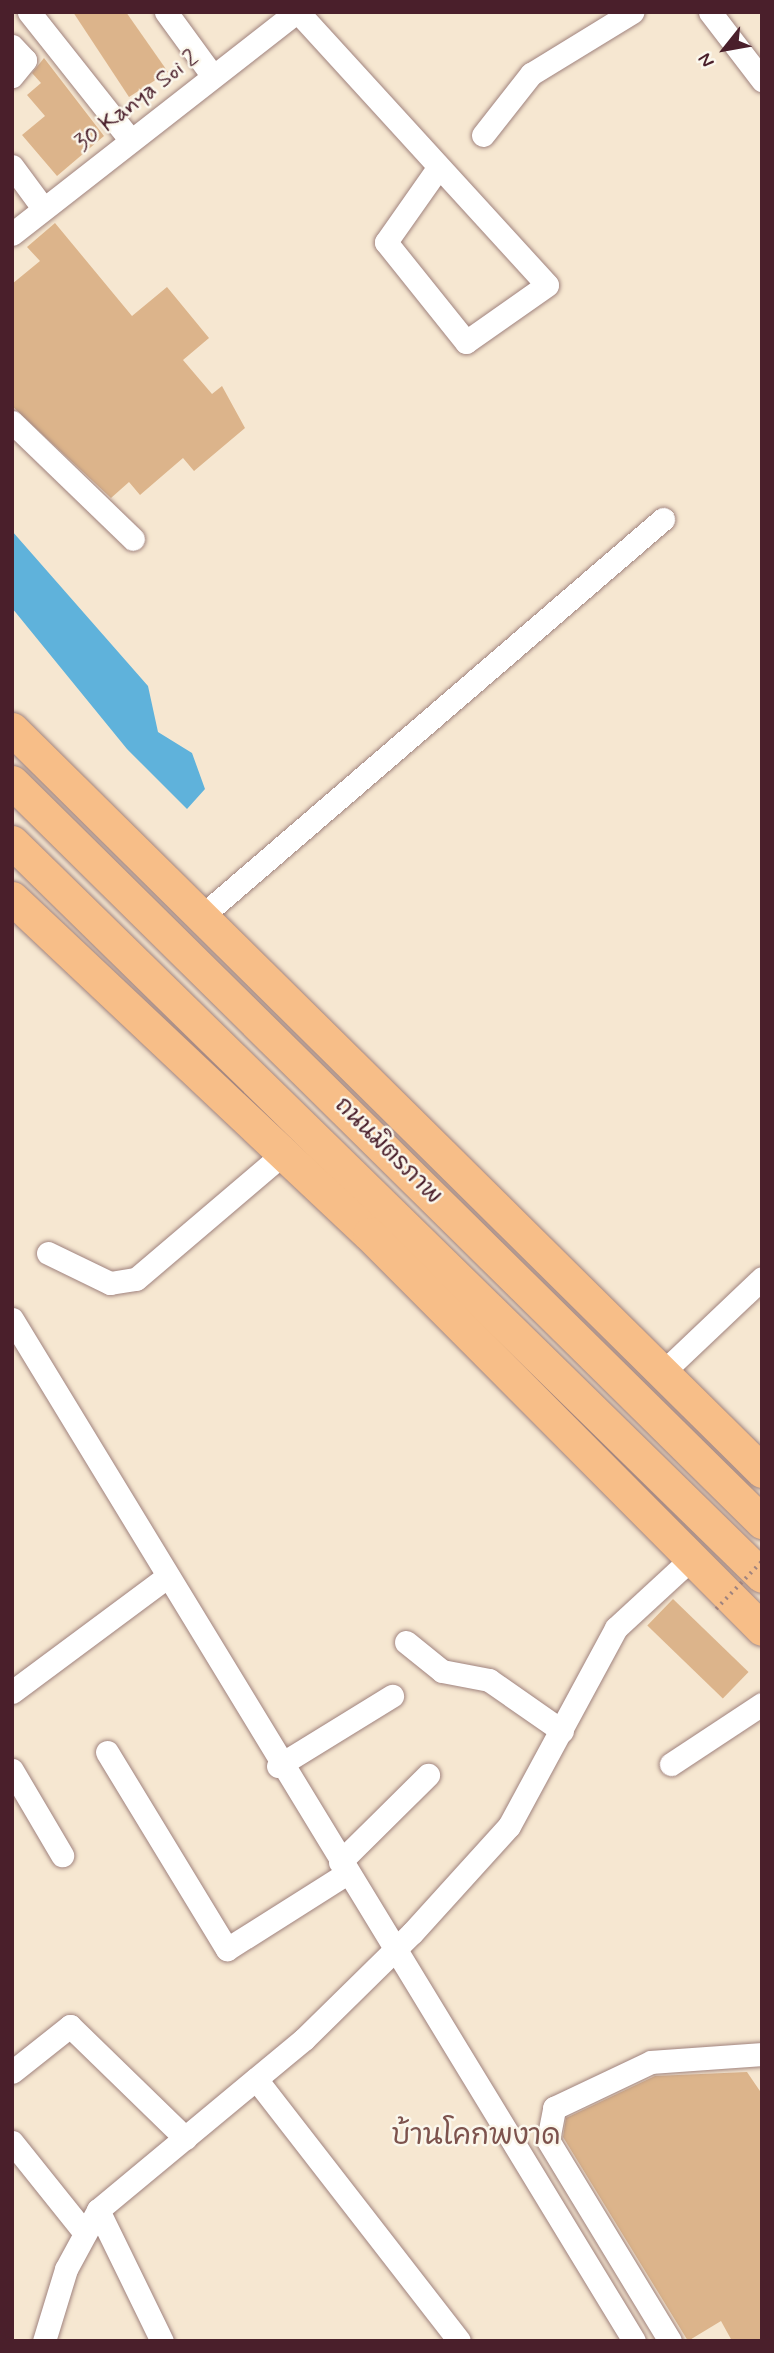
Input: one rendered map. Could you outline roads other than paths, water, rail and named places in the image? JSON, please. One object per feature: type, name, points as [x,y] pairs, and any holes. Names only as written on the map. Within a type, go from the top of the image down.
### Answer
[{"type":"highway","name":"ถนนมิตรภาพ","points":[[12,729],[203,915],[619,1332],[760,1464]]},
{"type":"highway","name":"ถนนมิตรภาพ","points":[[12,782],[762,1522]]},
{"type":"highway","name":"ถนนมิตรภาพ","points":[[12,842],[762,1576]]},
{"type":"highway","points":[[12,898],[180,1060],[284,1153],[762,1629]]},
{"type":"highway","points":[[487,1250],[619,1332]]},
{"type":"highway","points":[[456,1278],[549,1415]]},
{"type":"street","points":[[29,12],[129,138]]},
{"type":"street","points":[[166,12],[212,75]]},
{"type":"street","points":[[297,12],[547,285],[466,342],[386,242],[438,168]]},
{"type":"street","name":"30 Kanya Soi 2","points":[[12,234],[129,138],[297,12]]},
{"type":"street","points":[[483,135],[531,74],[632,12]]},
{"type":"street","points":[[710,12],[762,80]]},
{"type":"street","points":[[12,46],[25,60],[12,76]]},
{"type":"street","points":[[12,166],[43,208]]},
{"type":"street","points":[[12,422],[133,539]]},
{"type":"street","points":[[203,915],[663,519]]},
{"type":"street","points":[[48,1252],[110,1283],[136,1279],[284,1153]]},
{"type":"street","points":[[662,1374],[762,1278]]},
{"type":"street","points":[[12,1320],[168,1576],[278,1766],[397,1948],[634,2341]]},
{"type":"street","points":[[44,2341],[84,2232],[98,2210],[256,2079],[397,1948],[509,1826],[616,1628],[680,1569]]},
{"type":"street","points":[[12,1692],[168,1576]]},
{"type":"street","points":[[406,1642],[442,1671],[489,1681],[562,1731]]},
{"type":"street","points":[[278,1766],[392,1696]]},
{"type":"street","points":[[671,1764],[762,1704]]},
{"type":"street","points":[[107,1752],[227,1949],[343,1868],[428,1774]]},
{"type":"street","points":[[12,1770],[62,1855]]},
{"type":"street","points":[[12,2072],[70,2026],[185,2138]]},
{"type":"street","points":[[670,2341],[548,2140],[554,2108],[651,2062],[762,2054]]},
{"type":"street","points":[[256,2079],[459,2341]]},
{"type":"street","points":[[12,2142],[84,2232]]},
{"type":"street","points":[[98,2210],[162,2341]]},
{"type":"water","points":[[12,531],[148,686],[158,732],[192,753],[205,789],[187,809],[127,749],[12,608]]},
{"type":"district","name":"บ้านโคกพงาด","points":[[476,2137]]}]
